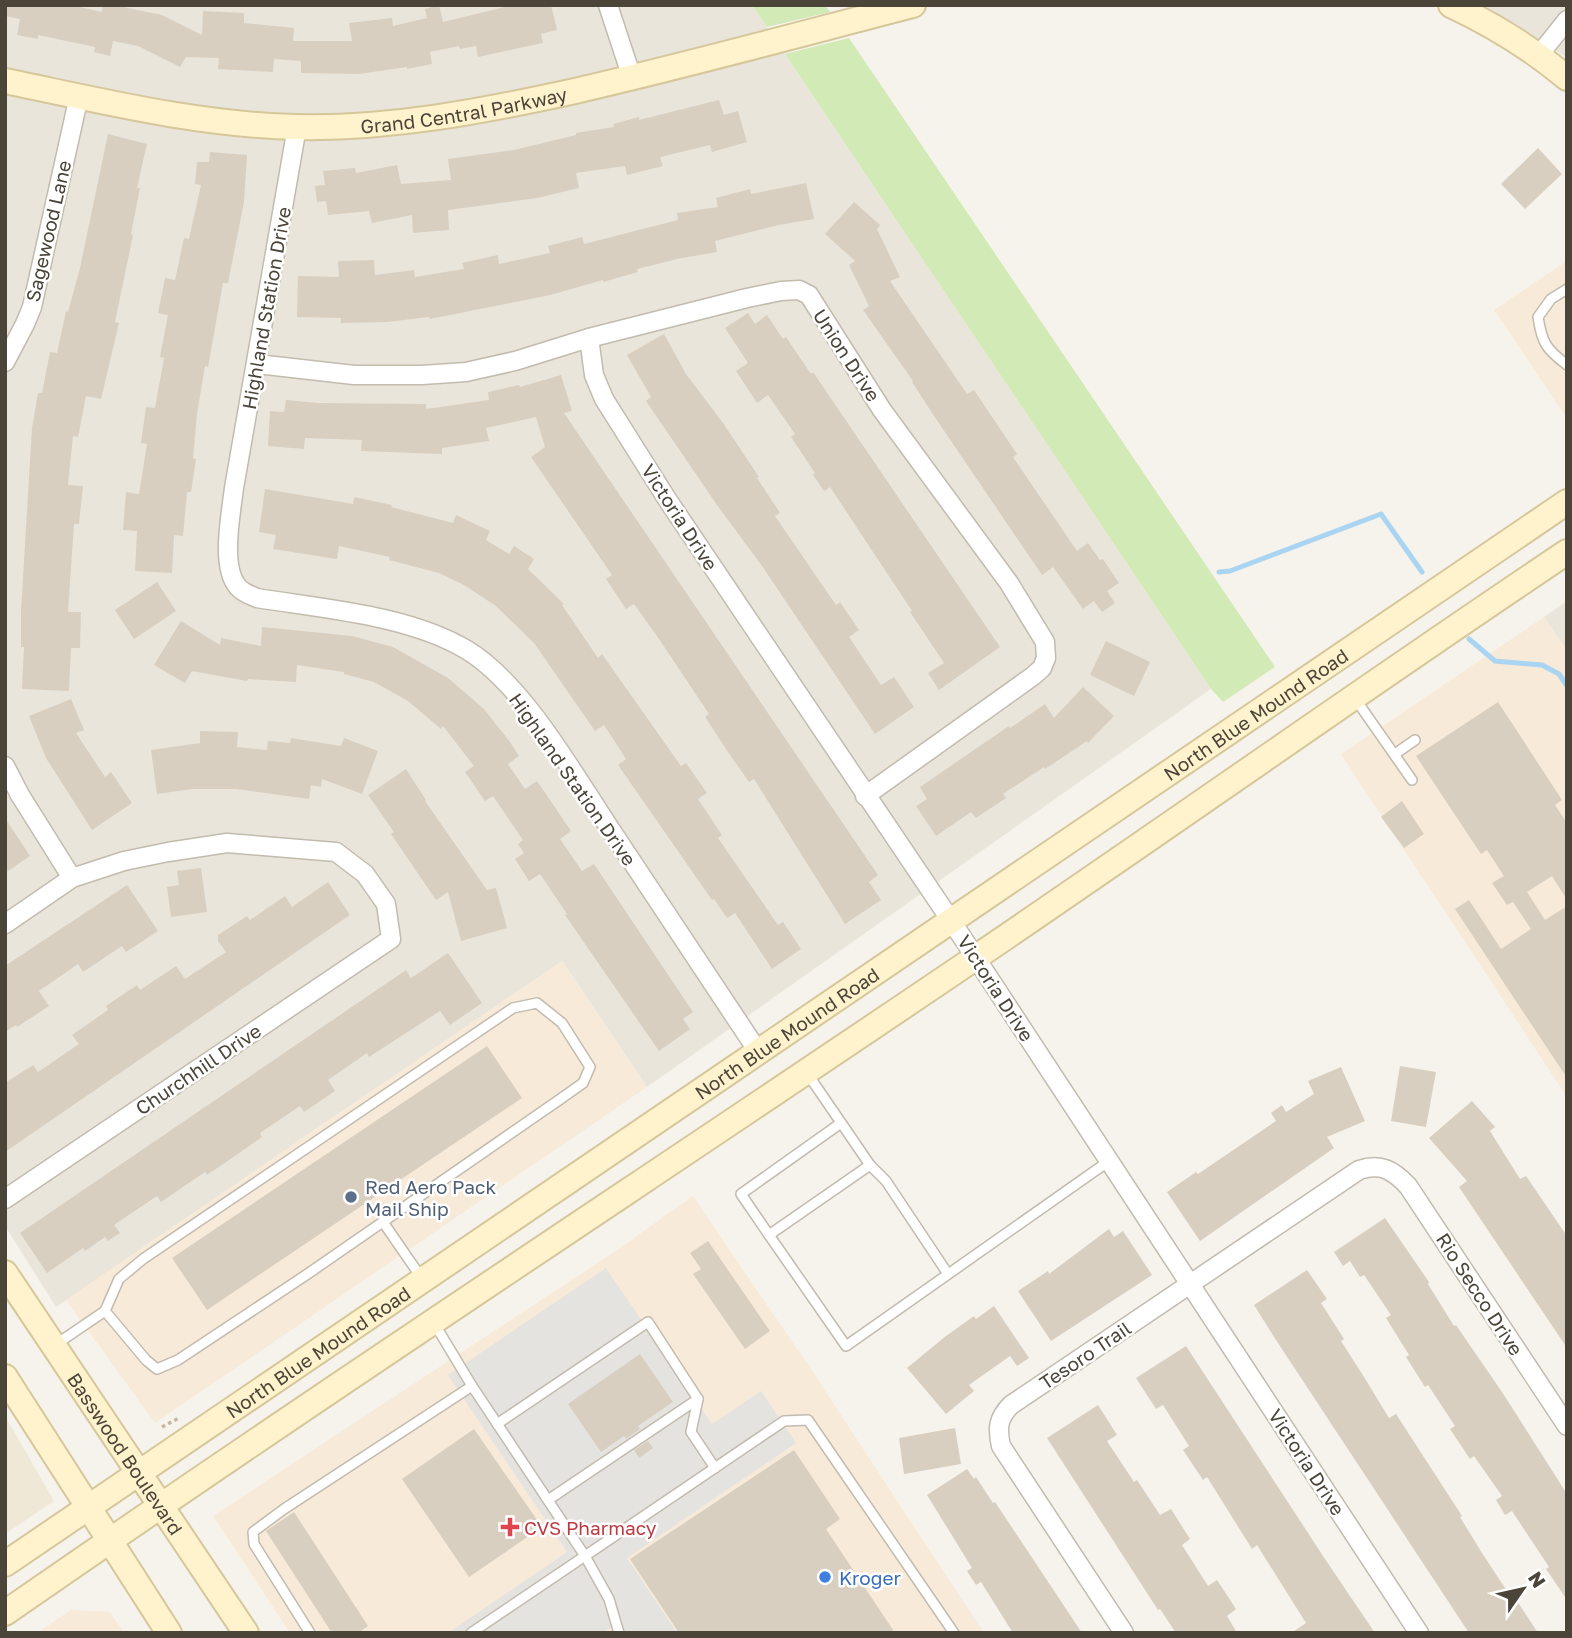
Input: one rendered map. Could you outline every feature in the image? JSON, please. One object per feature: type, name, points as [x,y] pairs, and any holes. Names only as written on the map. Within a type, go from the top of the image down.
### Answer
[{"type":"main road","name":"Grand Central Parkway","points":[[5,81],[167,115],[297,127],[373,125],[417,121],[506,106],[632,78],[914,5]]},
{"type":"main road","points":[[1451,5],[1499,28],[1567,78]]},
{"type":"main road","name":"North Blue Mound Road","points":[[5,1564],[1567,502]]},
{"type":"main road","name":"North Blue Mound Road","points":[[5,1613],[161,1505],[976,957],[1353,696],[1567,552]]},
{"type":"main road","name":"Basswood Boulevard","points":[[5,1273],[246,1633]]},
{"type":"main road","points":[[5,1377],[169,1633]]},
{"type":"street","points":[[608,5],[632,78]]},
{"type":"street","points":[[1539,55],[1567,20]]},
{"type":"street","name":"Sagewood Lane","points":[[5,362],[32,307],[79,96]]},
{"type":"street","name":"Highland Station Drive","points":[[297,127],[234,488],[228,540],[232,578],[244,593],[257,598],[360,615],[432,633],[468,651],[499,677],[522,701],[565,762],[759,1052]]},
{"type":"street","name":"Union Drive","points":[[257,364],[354,374],[422,375],[466,372],[515,361],[589,338],[780,291],[799,290],[809,295],[882,410],[1009,583],[1045,642],[1046,658],[1042,668],[865,796]]},
{"type":"street","name":"Victoria Drive","points":[[589,338],[594,375],[604,399],[667,499],[976,957],[1419,1633]]},
{"type":"street","points":[[5,766],[72,878],[5,925]]},
{"type":"street","name":"Churchhill Drive","points":[[5,1199],[391,939],[386,904],[365,874],[335,852],[227,843],[124,861],[72,878]]},
{"type":"street","name":"Tesoro Trail","points":[[1124,1633],[1001,1446],[999,1423],[1003,1413],[1359,1170],[1372,1166],[1386,1168]]},
{"type":"street","name":"Rio Secco Drive","points":[[1386,1168],[1408,1186],[1567,1426]]},
{"type":"lane","points":[[1567,289],[1551,299],[1538,317],[1540,332],[1549,351],[1567,365]]},
{"type":"lane","points":[[1353,696],[1412,780]]},
{"type":"lane","points":[[1395,754],[1415,740]]},
{"type":"lane","points":[[54,1346],[105,1311],[119,1279],[143,1259],[513,1008],[537,1003],[562,1023],[590,1067],[583,1083],[178,1360],[157,1369],[146,1360],[105,1311]]},
{"type":"lane","points":[[806,1072],[870,1165],[886,1181],[948,1274]]},
{"type":"lane","points":[[842,1123],[741,1194],[845,1346],[1109,1161]]},
{"type":"lane","points":[[769,1235],[870,1165]]},
{"type":"lane","points":[[383,1222],[424,1281]]},
{"type":"lane","points":[[434,1322],[472,1386],[585,1556],[609,1599],[619,1633]]},
{"type":"lane","points":[[497,1424],[648,1322],[698,1399],[691,1432],[715,1468]]},
{"type":"lane","points":[[310,1633],[254,1544],[253,1532],[472,1386]]},
{"type":"lane","points":[[548,1500],[698,1399]]},
{"type":"lane","points":[[471,1633],[784,1421],[808,1420],[954,1633]]},
{"type":"shaded area","points":[[5,5],[752,5],[1211,689],[647,1087],[562,961],[56,1307],[5,1226]]},
{"type":"shaded area","points":[[1483,5],[1567,5],[1567,58]]},
{"type":"shaded area","points":[[1567,261],[1567,418],[1494,310]]},
{"type":"shaded area","points":[[1567,601],[1567,650],[1544,617]]},
{"type":"shaded area","points":[[1544,617],[1567,650],[1567,1097],[1341,754]]},
{"type":"shaded area","points":[[562,961],[647,1087],[155,1423],[66,1300]]},
{"type":"shaded area","points":[[693,1196],[984,1633],[290,1633],[213,1516],[620,1248]]},
{"type":"shaded area","points":[[606,1268],[712,1424],[761,1391],[796,1443],[627,1558],[677,1633],[618,1633],[613,1626],[602,1633],[448,1633],[567,1552],[448,1375]]},
{"type":"shaded area","points":[[5,1416],[54,1501],[5,1534]]},
{"type":"shaded area","points":[[71,1610],[110,1612],[124,1633],[37,1633]]},
{"type":"green space","points":[[752,5],[825,5],[830,12],[767,27]]},
{"type":"green space","points":[[849,38],[1275,667],[1223,702],[1211,689],[785,54]]},
{"type":"building","points":[[5,5],[71,5],[102,12],[103,5],[113,5],[162,15],[202,35],[203,11],[244,13],[244,23],[294,28],[293,41],[352,41],[349,23],[392,18],[393,26],[427,18],[425,9],[439,5],[443,22],[513,5],[551,5],[557,30],[541,34],[543,43],[478,57],[476,46],[460,49],[459,46],[430,52],[432,64],[407,69],[359,74],[301,73],[301,61],[274,59],[273,72],[218,69],[219,58],[186,57],[180,67],[138,46],[113,41],[110,56],[94,52],[95,47],[38,35],[38,39],[17,35],[20,19],[5,16]]},
{"type":"building","points":[[719,100],[724,115],[738,111],[747,142],[712,152],[710,145],[660,157],[663,166],[627,175],[625,166],[576,173],[579,188],[537,198],[448,210],[449,230],[413,233],[412,215],[372,223],[369,211],[328,215],[326,201],[317,202],[315,186],[325,185],[323,171],[355,168],[356,173],[397,165],[401,184],[451,180],[448,159],[514,150],[576,133],[614,127],[613,124],[639,117],[639,120]]},
{"type":"building","points":[[108,134],[147,144],[137,188],[140,188],[131,234],[133,235],[115,322],[119,323],[101,399],[86,396],[78,437],[73,436],[68,485],[83,486],[79,524],[74,524],[68,612],[81,612],[80,648],[71,648],[69,691],[22,689],[24,647],[21,647],[21,611],[32,428],[38,393],[42,393],[50,352],[57,353],[66,311],[68,312],[80,268]]},
{"type":"building","points":[[1538,148],[1562,174],[1525,209],[1501,184]]},
{"type":"building","points":[[210,152],[247,155],[244,202],[228,283],[223,283],[208,367],[205,366],[197,414],[193,458],[196,459],[191,492],[187,492],[183,536],[174,535],[172,573],[135,571],[137,531],[123,530],[126,492],[139,494],[147,444],[141,443],[146,407],[155,408],[164,358],[160,357],[168,315],[158,313],[165,278],[175,280],[184,238],[189,239],[201,185],[195,184],[197,162],[209,162]]},
{"type":"building","points":[[806,183],[814,219],[715,241],[717,252],[637,269],[638,272],[550,295],[430,319],[341,323],[341,318],[297,317],[298,276],[339,277],[338,261],[374,260],[375,275],[414,270],[415,277],[464,269],[462,263],[498,255],[499,264],[550,253],[548,246],[582,237],[584,244],[678,220],[677,213],[718,207],[716,198],[750,189],[751,194]]},
{"type":"building","points":[[854,202],[880,225],[877,229],[900,277],[890,281],[967,394],[974,390],[1017,454],[1013,457],[1077,551],[1088,543],[1119,583],[1107,591],[1115,603],[1102,612],[1094,601],[1083,609],[1053,567],[1042,575],[863,310],[869,306],[849,265],[855,261],[825,234]]},
{"type":"building","points":[[748,313],[755,324],[767,315],[811,374],[813,372],[1000,647],[939,690],[928,673],[944,663],[910,612],[912,611],[830,487],[824,491],[813,475],[815,473],[791,437],[795,434],[768,395],[757,403],[736,371],[748,363],[725,328]]},
{"type":"building","points":[[664,334],[686,374],[759,477],[757,478],[780,513],[775,516],[836,605],[840,602],[859,630],[849,637],[881,685],[894,677],[914,707],[875,734],[646,401],[651,397],[627,355]]},
{"type":"building","points":[[561,375],[572,411],[564,413],[878,875],[869,882],[881,900],[845,924],[754,779],[749,782],[705,717],[709,714],[659,639],[634,604],[626,609],[606,579],[612,575],[531,457],[545,447],[536,417],[486,428],[489,441],[442,448],[442,454],[361,451],[362,440],[305,438],[304,449],[268,446],[270,411],[284,412],[286,400],[426,404],[426,409],[489,400],[488,392],[519,385],[520,387]]},
{"type":"building","points":[[265,489],[353,504],[354,497],[453,523],[456,515],[490,531],[486,540],[509,554],[514,546],[534,559],[528,569],[564,604],[562,605],[598,658],[602,654],[681,766],[686,763],[707,793],[698,799],[722,835],[718,838],[778,925],[783,922],[801,949],[772,969],[735,913],[727,918],[714,899],[712,900],[618,765],[626,759],[604,725],[595,731],[534,643],[496,606],[464,585],[439,573],[389,560],[390,557],[339,546],[337,559],[273,549],[276,535],[259,532]]},
{"type":"building","points":[[157,582],[176,611],[134,639],[115,610]]},
{"type":"building","points":[[181,621],[220,645],[221,638],[261,646],[262,627],[352,636],[393,647],[448,678],[484,709],[510,742],[519,756],[508,764],[525,789],[537,781],[571,831],[560,839],[582,871],[594,864],[693,1012],[683,1019],[690,1029],[659,1051],[565,915],[567,914],[540,874],[529,881],[515,859],[524,853],[518,844],[523,840],[493,796],[485,801],[465,772],[474,766],[443,726],[441,729],[408,701],[374,682],[344,672],[297,665],[296,682],[247,681],[192,671],[185,683],[154,665]]},
{"type":"building","points":[[1106,641],[1150,662],[1134,696],[1090,675]]},
{"type":"building","points":[[1083,687],[1114,716],[1088,743],[1087,741],[1003,794],[1006,798],[976,818],[971,812],[936,836],[916,806],[927,799],[920,787],[1045,704],[1054,718]]},
{"type":"building","points":[[71,699],[84,730],[76,733],[105,777],[111,772],[132,803],[92,830],[46,758],[29,716]]},
{"type":"building","points":[[1498,702],[1562,800],[1555,805],[1567,823],[1567,900],[1552,876],[1527,892],[1545,920],[1567,906],[1567,1078],[1455,909],[1469,900],[1501,949],[1531,929],[1513,902],[1507,905],[1492,883],[1504,876],[1487,850],[1481,854],[1416,756]]},
{"type":"building","points":[[200,731],[238,732],[237,747],[267,750],[268,741],[290,743],[291,738],[341,746],[344,738],[378,751],[362,794],[322,779],[321,787],[311,785],[309,799],[236,789],[192,789],[157,794],[151,750],[200,743]]},
{"type":"building","points":[[406,769],[487,890],[496,888],[507,928],[461,941],[448,892],[436,900],[391,834],[394,832],[368,795]]},
{"type":"building","points":[[1402,801],[1424,834],[1404,848],[1381,817]]},
{"type":"building","points":[[5,818],[30,856],[5,873]]},
{"type":"building","points":[[201,868],[207,912],[171,917],[167,887],[179,885],[177,871]]},
{"type":"building","points":[[328,882],[350,915],[5,1152],[5,1083],[33,1065],[38,1072],[79,1044],[72,1035],[108,1010],[106,1006],[137,985],[140,990],[176,966],[185,979],[226,952],[218,941],[218,935],[247,916],[250,920],[285,896],[292,907]]},
{"type":"building","points":[[127,885],[158,931],[126,952],[122,946],[83,972],[78,964],[39,991],[49,1006],[5,1032],[5,966]]},
{"type":"building","points":[[448,953],[482,1003],[450,1025],[440,1011],[369,1057],[367,1053],[328,1080],[335,1091],[304,1112],[300,1106],[260,1133],[262,1137],[207,1175],[205,1172],[161,1202],[157,1196],[114,1225],[120,1233],[108,1241],[105,1237],[85,1251],[83,1248],[47,1273],[20,1233],[406,970],[411,978]]},
{"type":"building","points":[[487,1046],[522,1098],[207,1310],[172,1258]]},
{"type":"building","points":[[1400,1066],[1436,1072],[1426,1127],[1391,1121]]},
{"type":"building","points":[[1341,1067],[1365,1121],[1327,1137],[1334,1148],[1200,1241],[1167,1192],[1276,1121],[1271,1113],[1282,1105],[1286,1112],[1314,1094],[1308,1081]]},
{"type":"building","points":[[1472,1101],[1495,1127],[1490,1131],[1520,1179],[1526,1176],[1567,1236],[1567,1348],[1459,1187],[1467,1181],[1429,1138]]},
{"type":"building","points":[[1385,1218],[1567,1494],[1567,1600],[1512,1511],[1505,1515],[1496,1500],[1502,1496],[1474,1456],[1470,1459],[1450,1429],[1455,1426],[1406,1357],[1409,1355],[1386,1318],[1391,1315],[1364,1275],[1360,1277],[1350,1261],[1343,1266],[1334,1252]]},
{"type":"building","points":[[1109,1229],[1114,1237],[1123,1231],[1152,1275],[1051,1341],[1018,1291],[1048,1271],[1049,1274]]},
{"type":"building","points":[[708,1241],[770,1331],[745,1349],[693,1274],[701,1269],[690,1253]]},
{"type":"building","points":[[1307,1270],[1327,1299],[1321,1303],[1344,1339],[1341,1341],[1389,1418],[1396,1414],[1462,1516],[1460,1517],[1482,1553],[1538,1633],[1469,1633],[1276,1340],[1254,1305]]},
{"type":"building","points":[[994,1306],[1029,1358],[1017,1366],[1010,1356],[969,1385],[974,1391],[946,1414],[907,1368],[974,1316],[976,1319]]},
{"type":"building","points":[[1186,1346],[1375,1633],[1291,1633],[1306,1623],[1257,1545],[1252,1549],[1207,1477],[1203,1480],[1183,1450],[1189,1446],[1163,1405],[1156,1409],[1136,1378]]},
{"type":"building","points":[[640,1354],[673,1402],[638,1426],[640,1429],[626,1439],[624,1436],[601,1452],[568,1404]]},
{"type":"building","points":[[1098,1405],[1117,1435],[1107,1441],[1134,1482],[1137,1480],[1160,1515],[1171,1509],[1190,1539],[1182,1545],[1208,1586],[1217,1580],[1236,1609],[1227,1616],[1237,1633],[1176,1633],[1160,1609],[1158,1610],[1047,1438]]},
{"type":"building","points":[[955,1428],[961,1464],[904,1474],[899,1438]]},
{"type":"building","name":"CVS Pharmacy","points":[[474,1429],[542,1527],[469,1577],[402,1479]]},
{"type":"building","points":[[648,1441],[653,1448],[639,1458],[634,1450]]},
{"type":"building","points":[[794,1450],[840,1519],[826,1529],[895,1633],[679,1633],[630,1559]]},
{"type":"building","points":[[967,1469],[974,1479],[976,1477],[993,1503],[995,1502],[1082,1633],[1013,1633],[981,1582],[976,1585],[967,1571],[972,1568],[927,1495]]},
{"type":"building","points":[[294,1512],[368,1626],[358,1633],[332,1633],[266,1531]]},
{"type":"waterway","points":[[1219,572],[1230,571],[1381,514],[1422,572]]},
{"type":"waterway","points":[[1469,639],[1495,661],[1542,665],[1559,674],[1567,686]]},
{"type":"place","name":"Red Aero Pack Mail Ship","points":[[351,1197]]},
{"type":"place","name":"CVS Pharmacy","points":[[510,1527]]},
{"type":"place","name":"Kroger","points":[[825,1577]]}]
